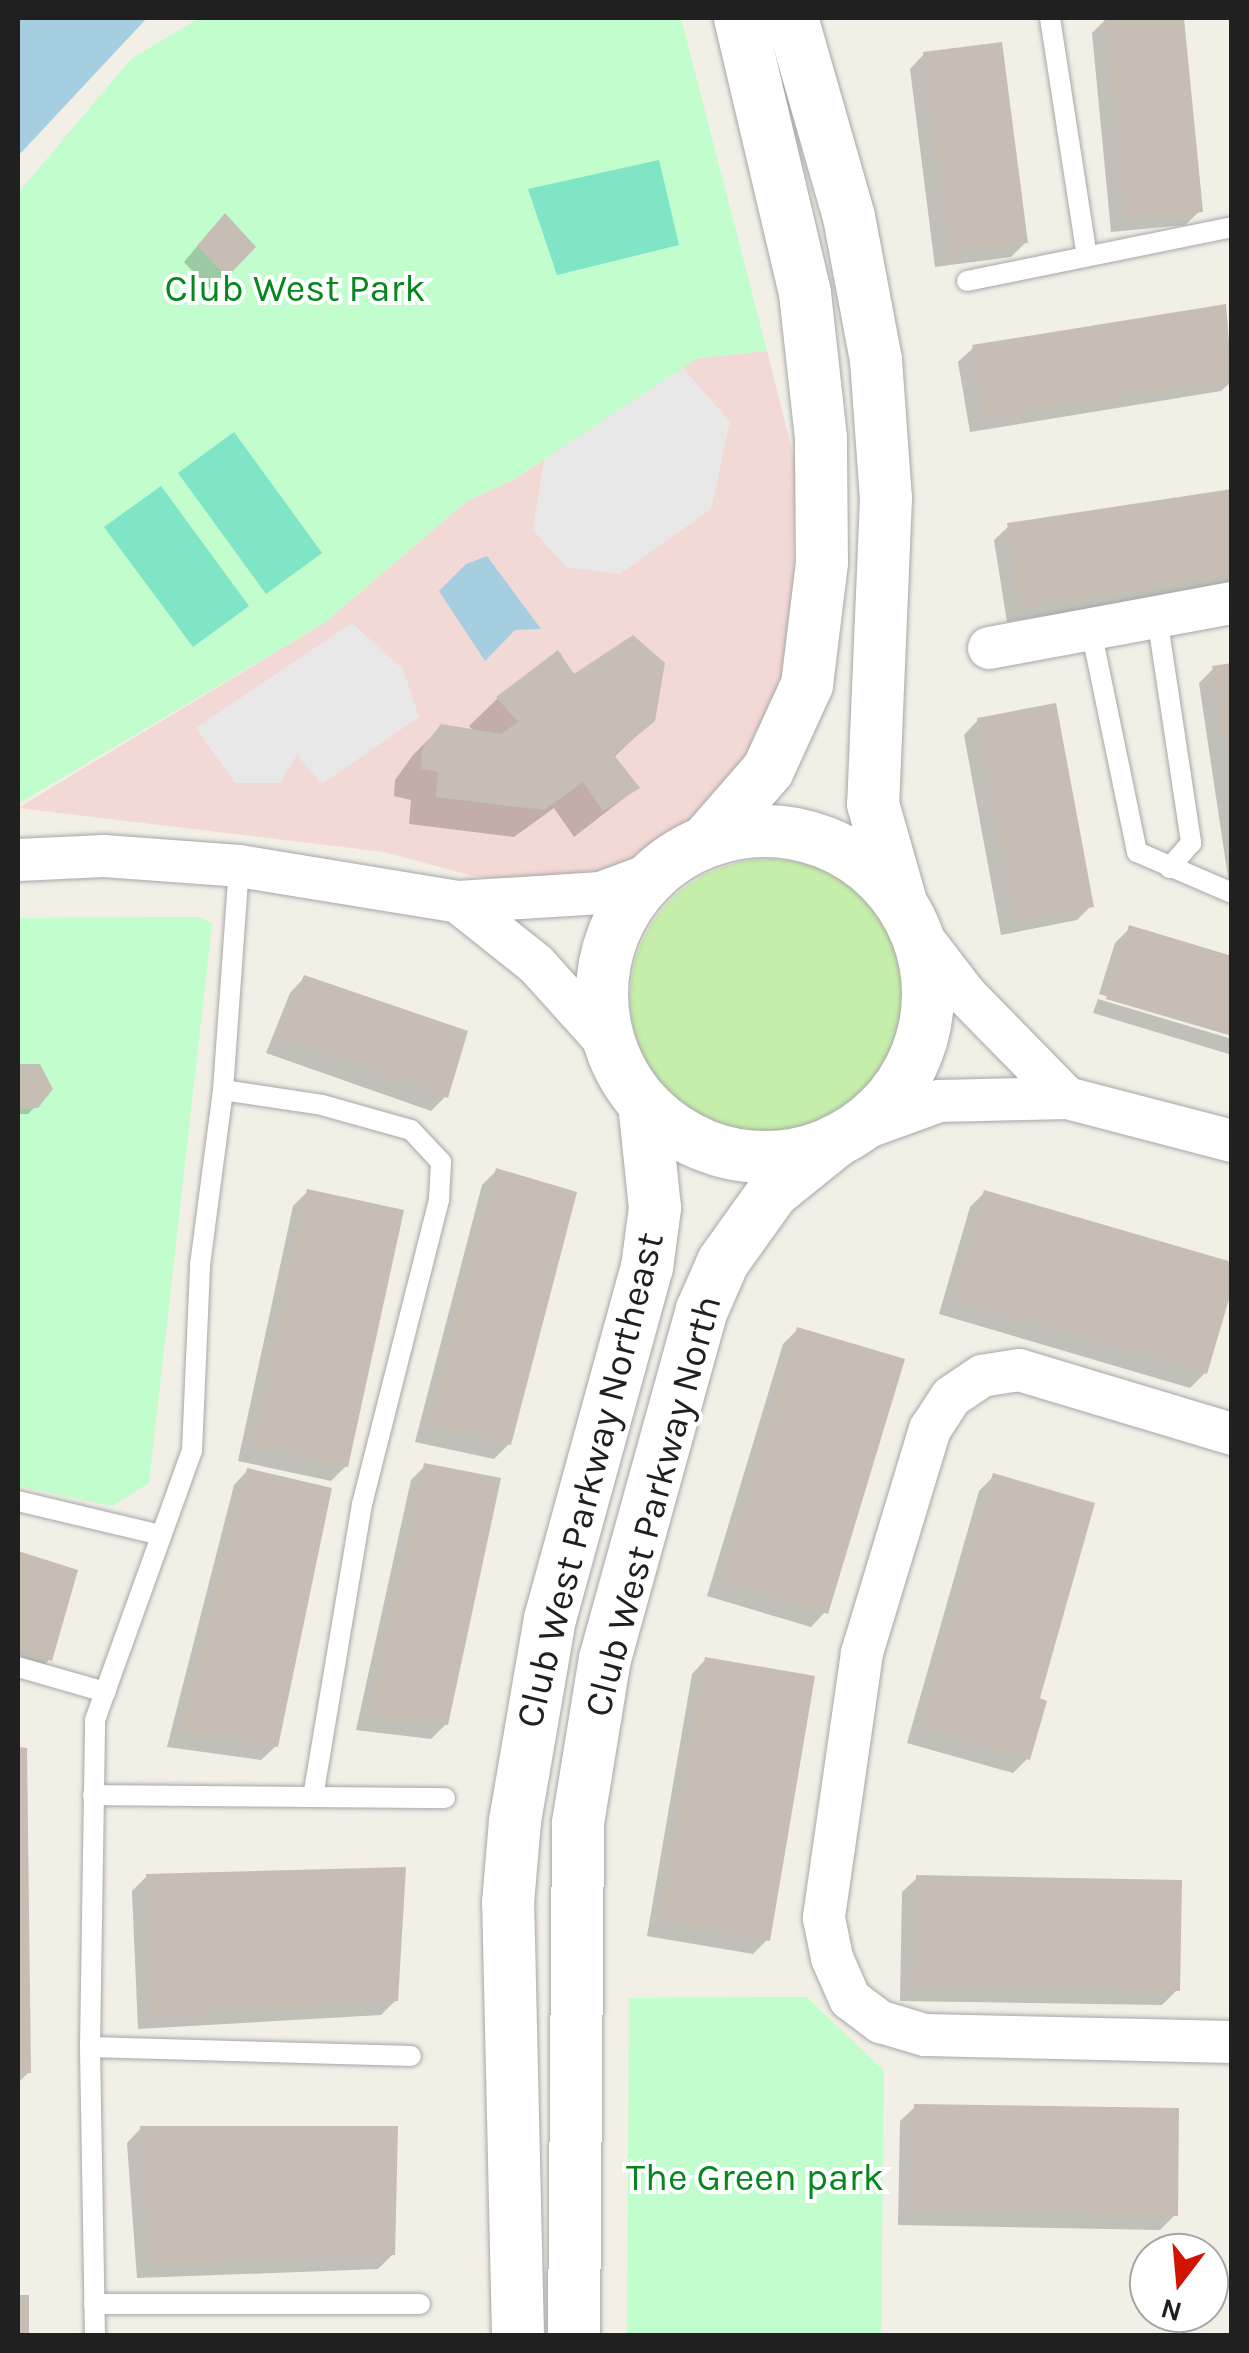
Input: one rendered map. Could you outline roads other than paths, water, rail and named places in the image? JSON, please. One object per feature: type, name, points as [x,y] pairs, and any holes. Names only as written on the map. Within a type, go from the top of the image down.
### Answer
[{"type":"street","points":[[18,860],[104,856],[239,866],[458,902],[601,893],[654,873],[707,840],[768,770],[808,685],[822,562],[821,438],[805,293],[740,18]]},
{"type":"street","points":[[792,18],[848,216],[876,360],[886,498],[873,804],[930,987],[922,1043],[896,1094],[845,1137]]},
{"type":"street","points":[[989,648],[1232,603]]},
{"type":"street","points":[[707,840],[749,831],[792,832],[834,845],[871,868],[966,995],[1067,1098]]},
{"type":"street","points":[[609,1045],[601,999],[606,953],[624,910],[654,873]]},
{"type":"street","points":[[458,902],[536,964],[609,1045],[644,1104],[675,1131],[754,1158],[796,1156],[939,1101],[1067,1098],[1232,1142]]},
{"type":"street","name":"Club West Parkway Northeast","points":[[518,2336],[508,1903],[515,1820],[550,1619],[647,1268],[655,1208],[644,1104]]},
{"type":"street","name":"Club West Parkway North","points":[[574,2336],[578,1823],[605,1659],[702,1310],[723,1262],[773,1192],[845,1137]]},
{"type":"street","points":[[1232,1434],[1019,1370],[982,1376],[951,1396],[930,1429],[862,1652],[824,1918],[832,1958],[850,1999],[881,2022],[925,2036],[1232,2042]]},
{"type":"lane","points":[[1050,18],[1086,256]]},
{"type":"lane","points":[[967,281],[1232,228]]},
{"type":"lane","points":[[1156,617],[1191,843],[1169,868]]},
{"type":"lane","points":[[1092,630],[1137,852],[1232,893]]},
{"type":"lane","points":[[95,2336],[90,2047],[95,1720],[192,1451],[200,1265],[223,1090],[239,866]]},
{"type":"lane","points":[[223,1090],[322,1104],[412,1130],[441,1162],[439,1200],[362,1504],[313,1796]]},
{"type":"lane","points":[[18,1501],[162,1535]]},
{"type":"lane","points":[[18,1667],[105,1692]]},
{"type":"lane","points":[[93,1795],[445,1798]]},
{"type":"lane","points":[[90,2047],[411,2056]]},
{"type":"lane","points":[[94,2304],[420,2304]]},
{"type":"water","points":[[18,18],[147,18],[18,156]]},
{"type":"water","points":[[487,556],[541,629],[515,630],[485,661],[439,591],[466,564]]},
{"type":"park label","name":"Club West Park","points":[[295,289]]},
{"type":"park label","name":"The Green park","points":[[755,2178]]}]
